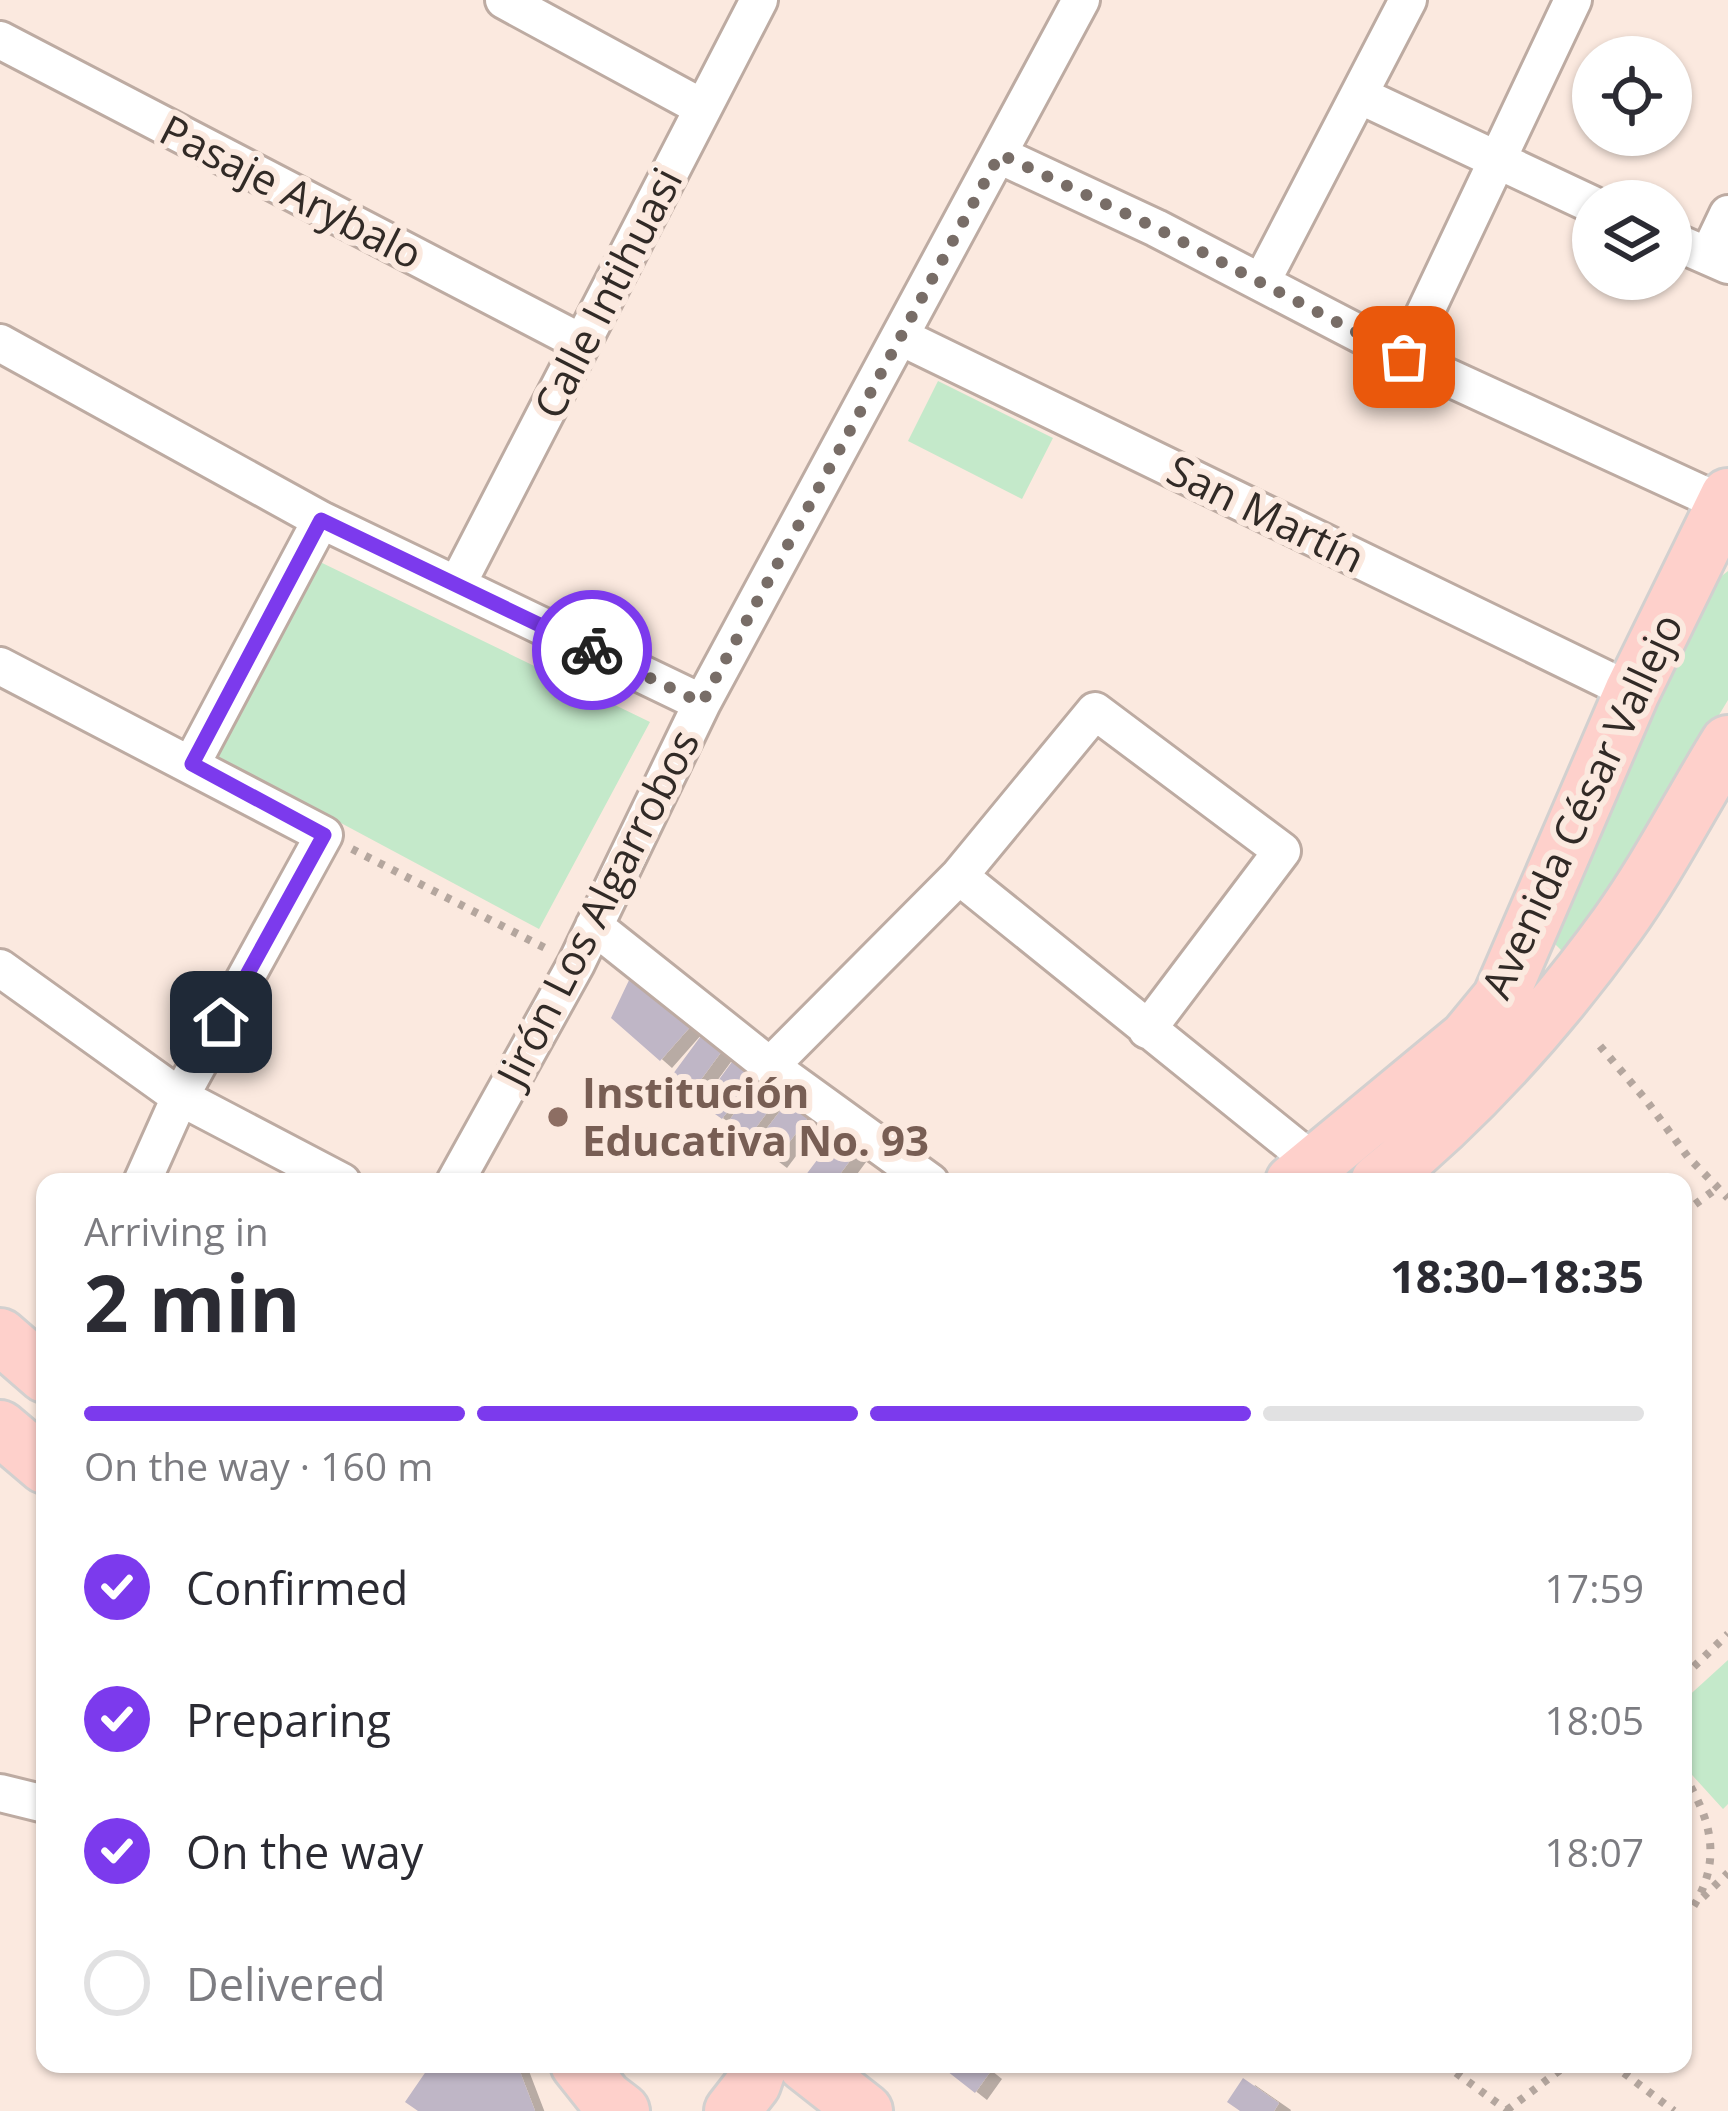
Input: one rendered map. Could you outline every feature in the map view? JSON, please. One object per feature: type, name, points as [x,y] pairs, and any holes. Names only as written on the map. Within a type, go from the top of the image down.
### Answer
[{"type":"main road","name":"Avenida César Vallejo","points":[[1304,1173],[1467,1038],[1500,998],[1632,692],[1727,502]]},
{"type":"main road","name":"Avenida César Vallejo","points":[[1389,1173],[1425,1144],[1570,985],[1619,922],[1728,743]]},
{"type":"main road","points":[[0,1336],[36,1367]]},
{"type":"main road","points":[[0,1427],[36,1458]]},
{"type":"main road","points":[[585,2073],[622,2111]]},
{"type":"main road","points":[[816,2073],[865,2111]]},
{"type":"street","points":[[504,0],[703,108]]},
{"type":"street","name":"Calle Intihuasi","points":[[457,585],[759,0]]},
{"type":"street","points":[[1262,281],[1408,0]]},
{"type":"street","points":[[1404,357],[1574,0]]},
{"type":"street","name":"Jirón Los Algarrobos","points":[[459,1173],[576,964],[702,703],[1078,1]]},
{"type":"street","name":"Pasaje Arybalo","points":[[0,40],[582,343]]},
{"type":"street","points":[[1359,94],[1572,197]]},
{"type":"street","points":[[1000,154],[1262,281],[1404,357],[1727,502]]},
{"type":"street","points":[[1718,261],[1728,214]]},
{"type":"street","name":"San Martín","points":[[901,337],[1632,692]]},
{"type":"street","points":[[0,343],[321,520],[702,703]]},
{"type":"street","points":[[192,764],[321,520]]},
{"type":"street","points":[[4,677],[192,764],[324,835],[180,1097],[146,1173]]},
{"type":"street","points":[[770,1066],[959,876],[1095,711],[1282,851],[1147,1030]]},
{"type":"street","points":[[959,876],[1147,1030],[1304,1173]]},
{"type":"street","points":[[594,926],[770,1066],[918,1173]]},
{"type":"street","points":[[0,968],[180,1097],[324,1173]]},
{"type":"street","points":[[0,1793],[36,1802]]},
{"type":"path","points":[[324,835],[576,964]]},
{"type":"path","points":[[1600,1046],[1728,1198]]},
{"type":"path","points":[[1692,1207],[1716,1189]]},
{"type":"path","points":[[1692,1668],[1728,1634]]},
{"type":"path","points":[[1692,1790],[1709,1820],[1712,1853],[1702,1898]]},
{"type":"path","points":[[1692,1910],[1728,1873]]},
{"type":"path","points":[[1456,2073],[1507,2111],[1556,2073]]},
{"type":"path","points":[[1624,2073],[1674,2111]]},
{"type":"green space","points":[[938,381],[1053,438],[1022,499],[908,441]]},
{"type":"green space","points":[[316,560],[650,722],[539,929],[214,755]]},
{"type":"green space","points":[[1728,571],[1728,700],[1613,892],[1564,953],[1552,941],[1705,589]]},
{"type":"green space","points":[[1728,1660],[1728,1804],[1723,1809],[1692,1775],[1692,1693]]},
{"type":"building","points":[[631,976],[690,1027],[660,1061],[611,1018]]},
{"type":"building","points":[[706,1029],[727,1044],[691,1093],[670,1078]]},
{"type":"building","points":[[737,1055],[758,1070],[722,1119],[701,1104]]},
{"type":"building","points":[[765,1073],[785,1088],[749,1137],[728,1122]]},
{"type":"building","points":[[791,1097],[812,1112],[775,1161],[754,1145]]},
{"type":"building","points":[[842,1127],[863,1143],[841,1173],[807,1173]]},
{"type":"building","points":[[425,2073],[520,2073],[535,2111],[418,2111],[405,2102]]},
{"type":"building","points":[[949,2073],[989,2073],[975,2093]]},
{"type":"building","points":[[1243,2078],[1279,2103],[1274,2111],[1240,2111],[1227,2102]]},
{"type":"way so far","points":[[592,650],[702,703],[1000,154],[1262,281],[1404,357]]},
{"type":"place","name":"Institución Educativa No. 93","points":[[558,1117]]},
{"type":"route","points":[[221,1022],[324,835],[192,764],[321,520],[592,650]]}]
